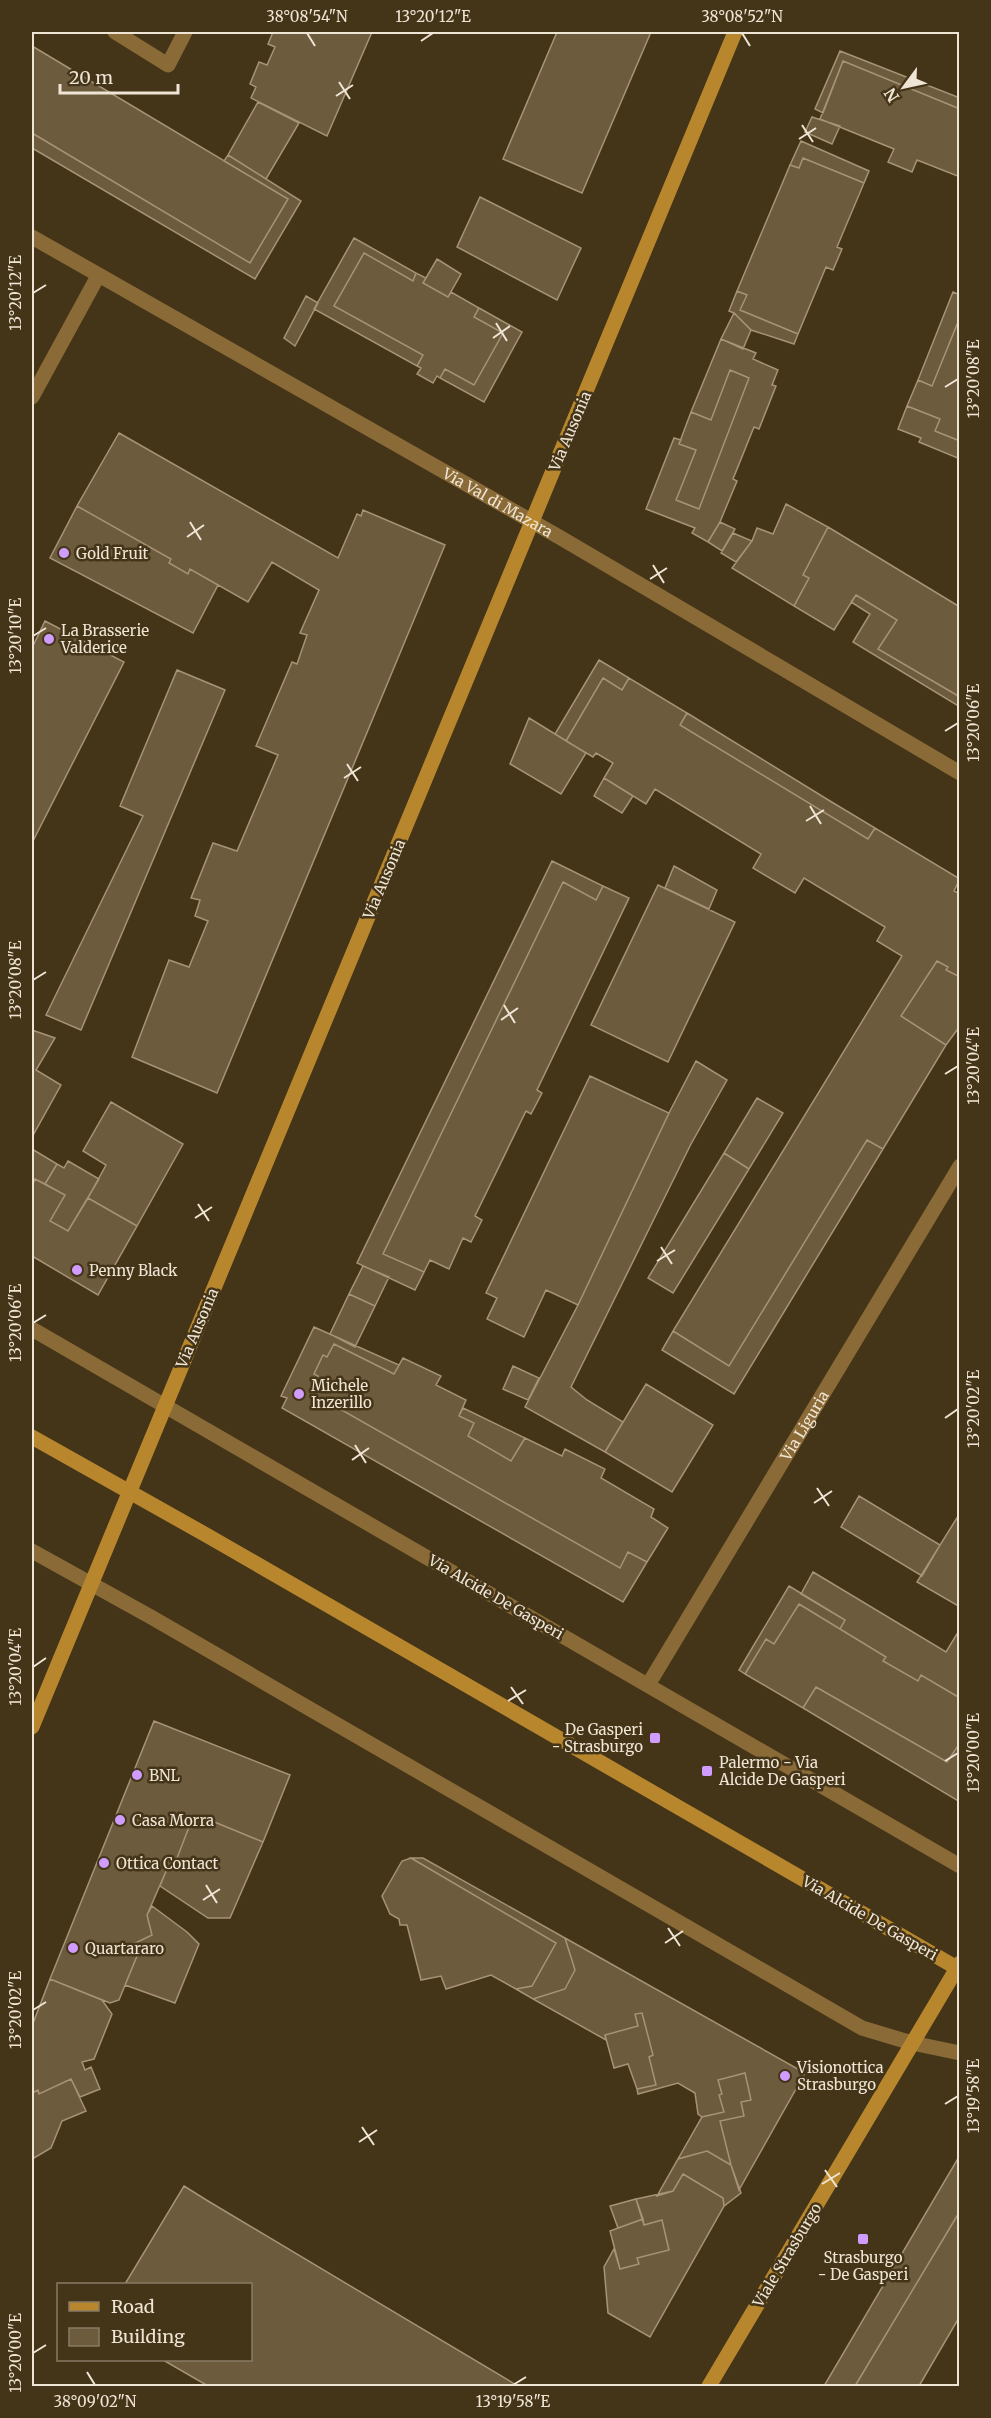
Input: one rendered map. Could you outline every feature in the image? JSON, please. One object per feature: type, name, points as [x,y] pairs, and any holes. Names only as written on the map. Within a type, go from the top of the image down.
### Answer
[{"type":"street","points":[[116,32],[168,65],[185,32]]},
{"type":"street","name":"Via Ausonia","points":[[32,1727],[735,32]]},
{"type":"street","name":"Via Val di Mazara","points":[[32,237],[532,521],[960,773]]},
{"type":"street","points":[[32,397],[98,276]]},
{"type":"street","name":"Via Liguria","points":[[648,1685],[960,1166]]},
{"type":"street","name":"Via Alcide De Gasperi","points":[[32,1329],[960,1866]]},
{"type":"street","name":"Via Alcide De Gasperi","points":[[32,1437],[959,1967]]},
{"type":"street","points":[[32,1551],[862,2028],[912,2043],[960,2053]]},
{"type":"street","name":"Viale Strasburgo","points":[[709,2386],[959,1967]]},
{"type":"building","points":[[273,32],[372,32],[327,136],[251,98],[256,87],[250,84],[259,62],[267,65],[275,47],[268,44]]},
{"type":"building","points":[[557,32],[651,32],[582,193],[503,159]]},
{"type":"building","points":[[32,46],[288,199],[250,263],[32,133]]},
{"type":"building","points":[[840,51],[960,98],[960,109],[843,61],[823,113],[815,109]]},
{"type":"building","points":[[843,61],[960,109],[960,177],[917,160],[912,172],[888,162],[894,149],[820,119]]},
{"type":"building","points":[[258,102],[299,123],[266,179],[228,155]]},
{"type":"building","points":[[812,117],[840,126],[832,144],[805,132]]},
{"type":"building","points":[[32,133],[250,263],[288,199],[224,161],[228,155],[301,201],[255,279],[32,148]]},
{"type":"building","points":[[801,141],[869,171],[864,183],[803,158],[799,168],[790,165]]},
{"type":"building","points":[[803,158],[864,183],[837,247],[842,249],[833,270],[826,267],[798,334],[740,310],[747,295],[737,291],[790,165],[799,168]]},
{"type":"building","points":[[480,197],[581,248],[557,300],[457,247]]},
{"type":"building","points":[[354,238],[416,273],[413,281],[364,253],[334,306],[423,355],[417,366],[314,309]]},
{"type":"building","points":[[364,253],[413,281],[416,273],[426,278],[423,283],[448,297],[451,292],[479,308],[474,317],[503,333],[474,385],[445,369],[440,378],[437,376],[433,383],[417,374],[421,368],[417,366],[423,355],[334,306]]},
{"type":"building","points":[[437,259],[461,274],[448,297],[423,283]]},
{"type":"building","points":[[737,291],[747,295],[740,310],[798,334],[794,344],[751,330],[729,311]]},
{"type":"building","points":[[953,292],[960,295],[960,317],[932,386],[918,380]]},
{"type":"building","points":[[306,296],[318,303],[295,346],[284,338]]},
{"type":"building","points":[[479,308],[522,332],[484,402],[440,378],[445,369],[474,385],[503,333],[474,317]]},
{"type":"building","points":[[734,313],[751,330],[743,349],[721,339]]},
{"type":"building","points":[[960,317],[960,441],[935,431],[940,419],[907,406],[918,380],[932,386]]},
{"type":"building","points":[[721,339],[756,353],[753,359],[778,370],[772,385],[776,386],[759,429],[754,427],[733,479],[737,481],[720,522],[708,542],[692,533],[695,528],[646,509],[674,438],[681,440],[679,444],[696,450],[676,500],[699,509],[749,378],[730,370],[711,420],[691,412]]},
{"type":"building","points":[[730,370],[749,378],[699,509],[676,500],[696,450],[679,444],[691,412],[711,420]]},
{"type":"building","points":[[907,406],[940,419],[935,431],[960,441],[960,459],[919,442],[921,438],[898,429]]},
{"type":"building","points":[[119,433],[338,558],[357,514],[361,516],[363,510],[445,545],[217,1093],[132,1057],[169,960],[189,967],[208,921],[195,916],[200,900],[191,898],[213,843],[237,851],[278,755],[256,746],[292,662],[297,664],[307,635],[300,633],[319,590],[272,562],[248,602],[190,569],[188,574],[169,563],[171,559],[77,506]]},
{"type":"building","points":[[786,504],[828,527],[803,575],[809,578],[794,606],[732,568],[752,541],[757,528],[773,534]]},
{"type":"building","points":[[77,506],[171,559],[169,563],[188,574],[190,569],[218,585],[193,633],[50,558]]},
{"type":"building","points":[[720,522],[735,529],[722,551],[708,542]]},
{"type":"building","points":[[828,527],[960,607],[960,697],[878,649],[897,620],[856,595],[834,630],[794,606],[809,578],[803,575]]},
{"type":"building","points":[[733,533],[752,541],[736,562],[721,553]]},
{"type":"building","points":[[856,595],[897,620],[878,649],[960,697],[960,707],[853,642],[870,614],[851,602]]},
{"type":"building","points":[[45,621],[124,662],[32,843],[32,648]]},
{"type":"building","points":[[599,660],[629,678],[622,690],[603,678],[566,741],[555,734]]},
{"type":"building","points":[[177,670],[225,690],[81,1030],[46,1015],[143,816],[120,806]]},
{"type":"building","points":[[603,678],[622,690],[629,678],[687,713],[680,725],[868,839],[875,828],[960,879],[954,891],[960,894],[960,977],[946,970],[948,967],[937,961],[901,1016],[946,1045],[883,1149],[867,1140],[729,1366],[673,1331],[902,956],[877,941],[885,927],[804,878],[795,893],[753,868],[761,854],[655,789],[646,804],[604,778],[613,763],[596,753],[593,757],[566,741]]},
{"type":"building","points":[[687,713],[875,828],[868,839],[680,725]]},
{"type":"building","points":[[529,718],[586,753],[561,794],[510,764]]},
{"type":"building","points":[[604,778],[633,796],[622,813],[594,796]]},
{"type":"building","points":[[552,861],[603,886],[596,900],[563,882],[383,1254],[424,1272],[415,1290],[357,1263]]},
{"type":"building","points":[[674,866],[717,890],[709,909],[665,888]]},
{"type":"building","points":[[563,882],[596,900],[603,886],[629,898],[537,1090],[542,1093],[531,1114],[526,1111],[475,1216],[482,1220],[471,1242],[463,1238],[449,1269],[430,1260],[424,1272],[383,1254]]},
{"type":"building","points":[[658,885],[735,922],[668,1062],[591,1025]]},
{"type":"building","points":[[937,961],[948,967],[946,970],[960,977],[960,1026],[946,1045],[901,1016]]},
{"type":"building","points":[[32,1030],[55,1038],[36,1070],[61,1085],[32,1137]]},
{"type":"building","points":[[696,1061],[727,1080],[691,1144],[571,1387],[587,1400],[623,1422],[605,1452],[525,1407],[578,1305]]},
{"type":"building","points":[[590,1076],[669,1113],[578,1305],[546,1290],[524,1337],[487,1319],[497,1298],[486,1293]]},
{"type":"building","points":[[757,1098],[783,1113],[749,1169],[724,1153]]},
{"type":"building","points":[[111,1102],[183,1144],[137,1226],[88,1198],[106,1165],[83,1151]]},
{"type":"building","points":[[867,1140],[883,1149],[734,1394],[662,1350],[673,1331],[729,1366]]},
{"type":"building","points":[[32,1149],[57,1164],[45,1184],[35,1179],[32,1186]]},
{"type":"building","points":[[724,1153],[749,1169],[673,1293],[648,1278]]},
{"type":"building","points":[[68,1161],[99,1179],[68,1231],[50,1221],[65,1195],[45,1184],[57,1164],[64,1168]]},
{"type":"building","points":[[35,1179],[65,1195],[50,1221],[68,1231],[88,1198],[137,1226],[98,1295],[32,1256],[32,1186]]},
{"type":"building","points":[[363,1266],[389,1277],[375,1306],[349,1294]]},
{"type":"building","points":[[349,1294],[375,1306],[355,1347],[330,1334]]},
{"type":"building","points":[[314,1327],[399,1365],[394,1374],[334,1344],[327,1357],[323,1355],[314,1374],[318,1376],[310,1392],[620,1568],[628,1552],[647,1562],[623,1602],[282,1408],[287,1398],[281,1396]]},
{"type":"building","points":[[334,1344],[394,1374],[403,1358],[441,1376],[436,1385],[466,1400],[459,1416],[474,1423],[468,1436],[511,1461],[525,1438],[562,1456],[565,1449],[605,1469],[601,1478],[654,1509],[651,1517],[668,1528],[647,1562],[628,1552],[620,1568],[310,1392],[318,1376],[314,1374],[323,1355],[327,1357]]},
{"type":"building","points":[[513,1366],[539,1378],[528,1400],[503,1389]]},
{"type":"building","points":[[646,1384],[713,1425],[672,1492],[605,1452]]},
{"type":"building","points":[[463,1408],[525,1438],[511,1461],[468,1436],[474,1423],[459,1416]]},
{"type":"building","points":[[859,1496],[940,1545],[922,1576],[841,1527]]},
{"type":"building","points":[[960,1513],[960,1607],[917,1582]]},
{"type":"building","points":[[813,1572],[946,1652],[960,1629],[960,1698],[921,1675],[918,1681],[883,1661],[886,1657],[840,1629],[845,1620],[801,1594]]},
{"type":"building","points":[[789,1586],[845,1620],[840,1629],[799,1604],[774,1644],[766,1639],[745,1674],[739,1670]]},
{"type":"building","points":[[799,1604],[886,1657],[883,1661],[918,1681],[921,1675],[960,1698],[960,1743],[947,1762],[816,1687],[803,1708],[745,1674],[766,1639],[774,1644]]},
{"type":"building","points":[[816,1687],[947,1762],[960,1743],[960,1802],[803,1708]]},
{"type":"building","points":[[154,1721],[290,1775],[263,1842],[212,1821],[189,1827],[174,1866],[167,1869],[147,1915],[152,1935],[131,1945],[137,1956],[119,2000],[110,2003],[50,1979]]},
{"type":"building","points":[[212,1821],[263,1842],[230,1918],[208,1918],[160,1886],[167,1869],[174,1866],[189,1827]]},
{"type":"building","points":[[411,1858],[423,1858],[565,1938],[575,1970],[565,1989],[533,1999],[516,1989],[532,1986],[556,1943]]},
{"type":"building","points":[[411,1858],[556,1943],[532,1986],[516,1989],[491,1975],[446,1989],[441,1976],[421,1980],[407,1925],[400,1925],[399,1919],[390,1914],[382,1896],[402,1861]]},
{"type":"building","points":[[152,1906],[199,1944],[175,2003],[125,1985],[137,1956],[131,1945],[152,1935],[147,1915]]},
{"type":"building","points":[[565,1938],[805,2073],[739,2190],[720,2121],[744,2116],[741,2102],[751,2100],[745,2073],[718,2080],[724,2112],[702,2117],[698,2114],[695,2093],[678,2083],[638,2094],[637,2089],[656,2085],[649,2057],[653,2055],[642,2013],[635,2014],[638,2026],[605,2035],[606,2040],[533,1999],[565,1989],[575,1970]]},
{"type":"building","points":[[50,1979],[102,2000],[112,2014],[94,2059],[82,2062],[85,2070],[91,2067],[100,2089],[80,2097],[71,2079],[39,2094],[38,2090],[32,2093],[32,2026]]},
{"type":"building","points":[[642,2013],[653,2055],[649,2057],[656,2085],[637,2089],[628,2064],[614,2068],[605,2035],[638,2026],[635,2014]]},
{"type":"building","points":[[745,2073],[751,2100],[741,2102],[744,2116],[720,2121],[731,2165],[707,2151],[678,2159],[702,2117],[724,2112],[718,2080]]},
{"type":"building","points":[[71,2079],[86,2111],[62,2121],[51,2148],[32,2158],[32,2093],[38,2090],[39,2094]]},
{"type":"building","points":[[707,2151],[731,2165],[741,2193],[724,2206],[723,2198],[683,2174],[673,2191],[657,2196],[678,2159]]},
{"type":"building","points":[[960,2155],[960,2211],[855,2386],[824,2386]]},
{"type":"building","points":[[683,2174],[723,2198],[724,2206],[650,2337],[608,2313],[604,2267],[614,2249],[620,2269],[639,2264],[637,2258],[669,2250],[662,2220],[644,2225],[636,2199],[673,2191]]},
{"type":"building","points":[[184,2186],[518,2386],[208,2386],[165,2361],[252,2361],[252,2283],[126,2283]]},
{"type":"building","points":[[636,2199],[643,2219],[618,2228],[610,2206]]},
{"type":"building","points":[[960,2211],[960,2316],[919,2386],[855,2386]]},
{"type":"building","points":[[643,2219],[644,2225],[662,2220],[669,2250],[637,2258],[639,2264],[620,2269],[610,2231]]},
{"type":"place","name":"Gold Fruit","points":[[64,553]]},
{"type":"place","name":"La Brasserie Valderice","points":[[49,639]]},
{"type":"place","name":"Penny Black","points":[[77,1270]]},
{"type":"place","name":"Michele Inzerillo","points":[[299,1394]]},
{"type":"place","name":"De Gasperi - Strasburgo","points":[[655,1738]]},
{"type":"place","name":"Palermo - Via Alcide De Gasperi","points":[[707,1771]]},
{"type":"place","name":"BNL","points":[[137,1775]]},
{"type":"place","name":"Casa Morra","points":[[120,1820]]},
{"type":"place","name":"Ottica Contact","points":[[104,1863]]},
{"type":"place","name":"Quartararo","points":[[73,1948]]},
{"type":"place","name":"Visionottica Strasburgo","points":[[785,2076]]},
{"type":"place","name":"Strasburgo - De Gasperi","points":[[863,2239]]}]
